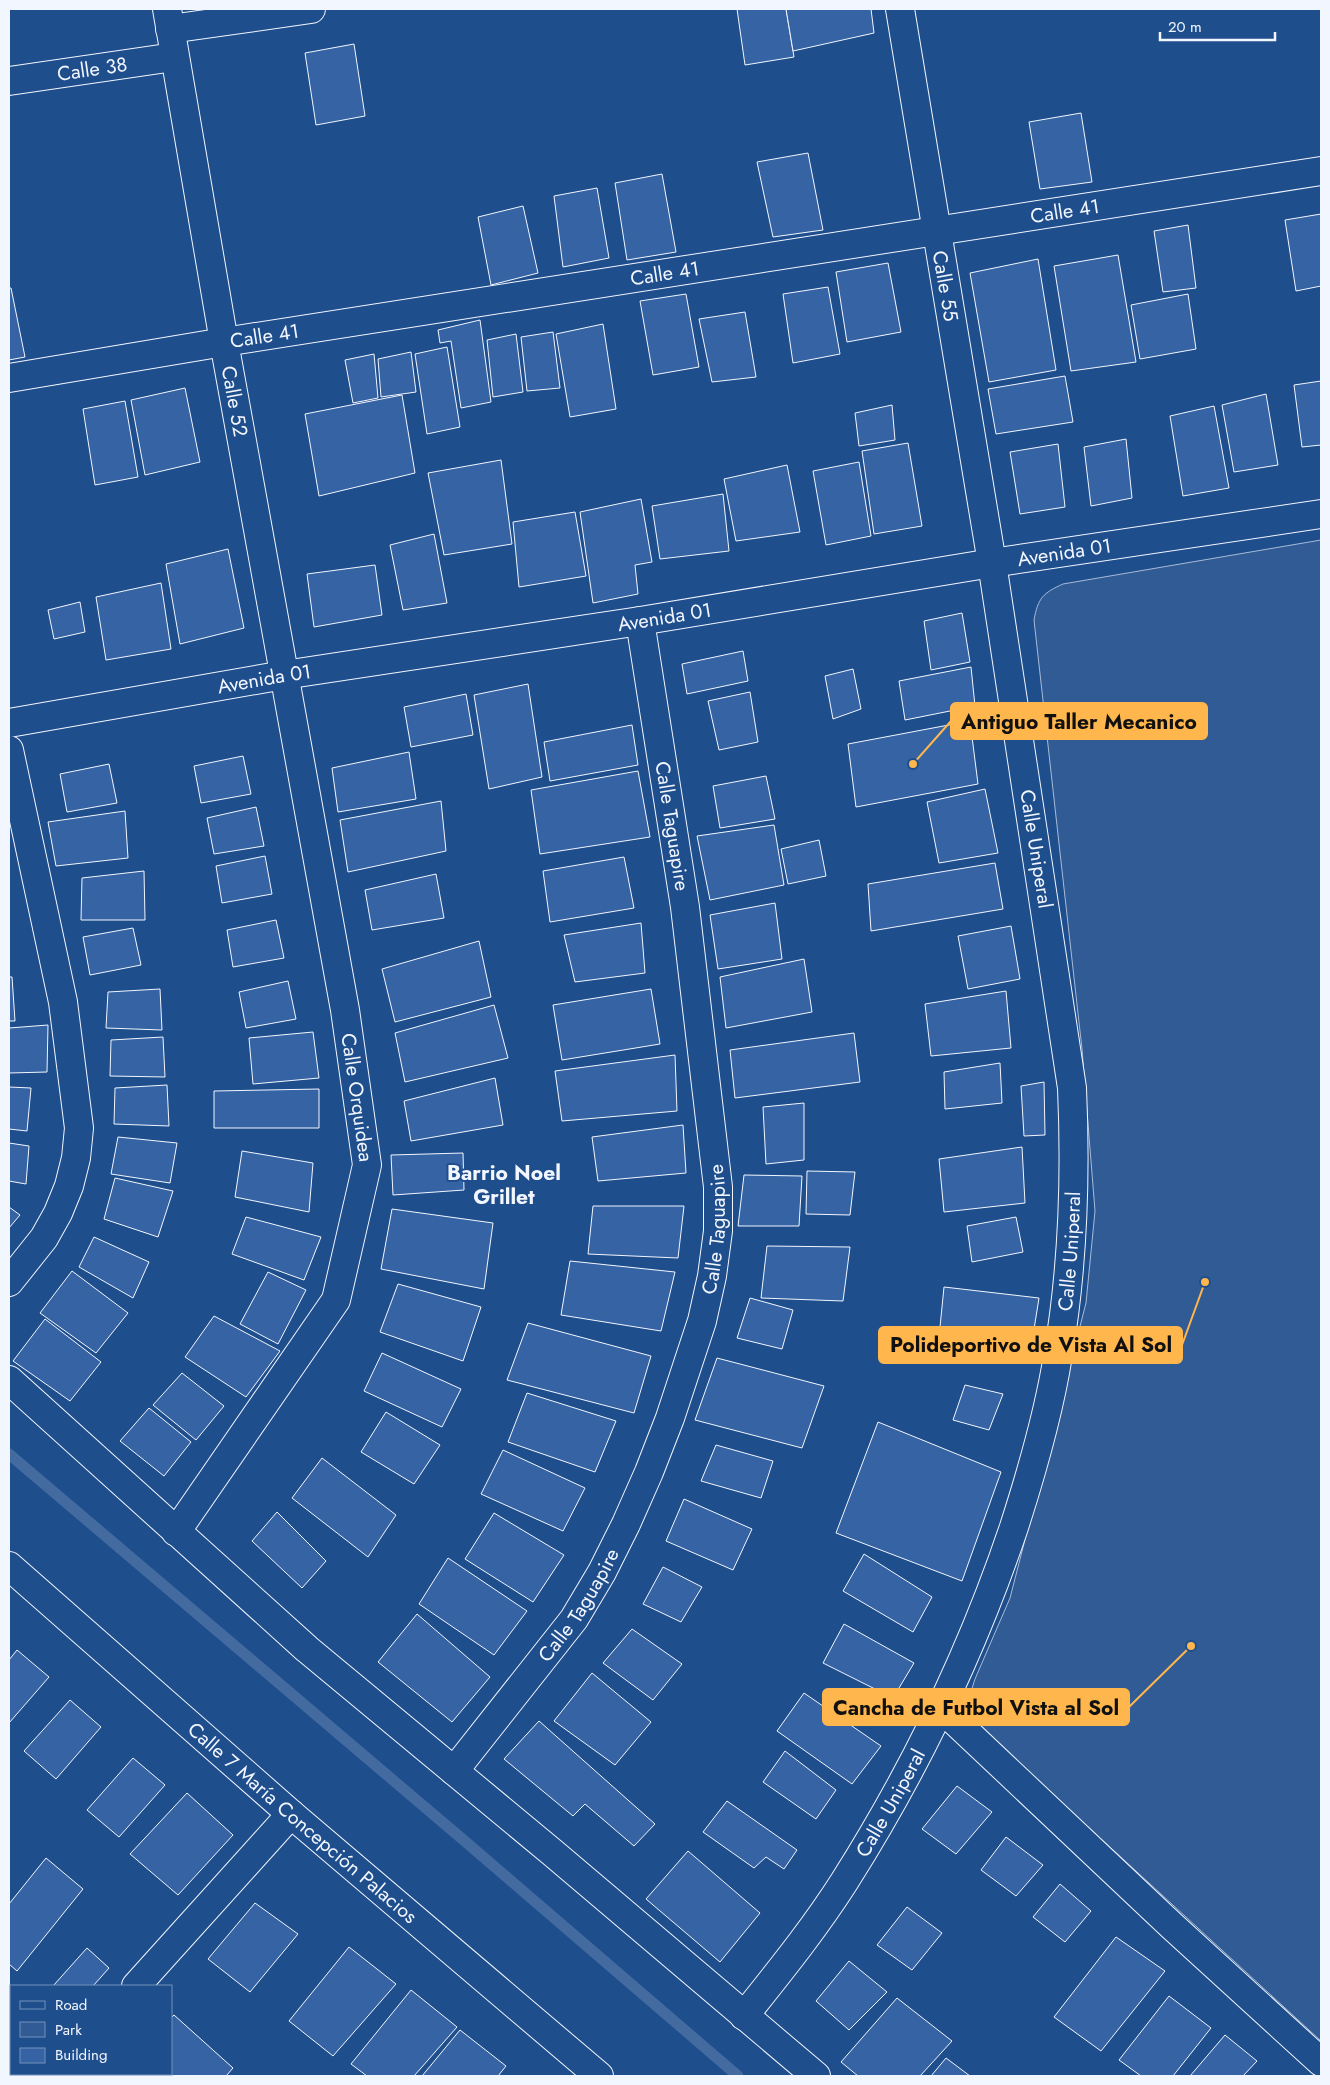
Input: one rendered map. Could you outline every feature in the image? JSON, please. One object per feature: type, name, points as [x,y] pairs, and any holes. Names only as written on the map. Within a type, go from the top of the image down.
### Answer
[{"type":"street","points":[[169,19],[311,9]]},
{"type":"street","name":"Calle 55","points":[[900,9],[992,563]]},
{"type":"street","name":"Calle 52","points":[[169,19],[174,57],[284,675]]},
{"type":"street","name":"Calle 38","points":[[9,80],[174,57]]},
{"type":"street","name":"Calle 41","points":[[9,378],[224,342],[1321,172]]},
{"type":"street","name":"Avenida 01","points":[[9,723],[284,675],[640,621],[992,563],[1321,514]]},
{"type":"street","name":"Calle Uniperal","points":[[744,2016],[795,1952],[842,1884],[886,1814],[931,1731],[970,1644],[1004,1555],[1026,1490],[1058,1356],[1068,1288],[1073,1222],[1075,1154],[1072,1088],[992,563]]},
{"type":"street","name":"Calle Taguapire","points":[[454,1771],[574,1619],[602,1572],[649,1472],[670,1418],[702,1321],[712,1276],[718,1232],[718,1187],[685,907],[640,621]]},
{"type":"street","name":"Calle Orquidea","points":[[176,1532],[336,1300],[367,1165],[345,1010],[284,675]]},
{"type":"street","points":[[9,750],[63,1002],[79,1128],[76,1158],[69,1186],[58,1213],[44,1238],[9,1282]]},
{"type":"street","points":[[9,1380],[307,1649],[816,2076]]},
{"type":"street","name":"Calle 7 María Concepción Palacios","points":[[9,1566],[291,1814],[599,2076]]},
{"type":"street","points":[[941,1708],[1171,1925],[1321,2062]]},
{"type":"street","points":[[137,1985],[291,1814]]},
{"type":"green space","points":[[1321,540],[1321,2041],[977,1725],[969,1711],[969,1698],[975,1679],[1010,1598],[1086,1303],[1095,1211],[1082,1049],[1034,620],[1037,606],[1042,597],[1063,584]]},
{"type":"building","points":[[737,9],[786,9],[794,57],[745,65]]},
{"type":"building","points":[[786,9],[871,9],[874,33],[793,51]]},
{"type":"building","points":[[354,44],[365,116],[316,125],[305,53]]},
{"type":"building","points":[[1081,113],[1092,182],[1040,189],[1029,122]]},
{"type":"building","points":[[808,153],[823,230],[773,237],[757,162]]},
{"type":"building","points":[[662,174],[676,252],[627,260],[615,183]]},
{"type":"building","points":[[597,188],[609,258],[563,267],[554,196]]},
{"type":"building","points":[[523,206],[538,273],[491,285],[478,217]]},
{"type":"building","points":[[1321,214],[1321,286],[1296,291],[1285,220]]},
{"type":"building","points":[[1188,225],[1196,288],[1163,292],[1154,231]]},
{"type":"building","points":[[1118,255],[1136,362],[1071,371],[1054,266]]},
{"type":"building","points":[[1038,259],[1056,370],[989,382],[970,273]]},
{"type":"building","points":[[888,263],[901,332],[847,342],[836,272]]},
{"type":"building","points":[[828,287],[840,354],[793,363],[783,294]]},
{"type":"building","points":[[9,288],[11,288],[25,357],[9,360]]},
{"type":"building","points":[[686,294],[699,367],[653,375],[640,301]]},
{"type":"building","points":[[1188,294],[1196,349],[1140,359],[1131,305]]},
{"type":"building","points":[[745,312],[756,377],[712,382],[699,319]]},
{"type":"building","points":[[480,320],[491,402],[461,408],[451,341],[440,343],[438,330]]},
{"type":"building","points":[[603,324],[616,409],[570,417],[556,334]]},
{"type":"building","points":[[553,332],[560,388],[527,391],[521,337]]},
{"type":"building","points":[[516,334],[523,392],[493,397],[487,340]]},
{"type":"building","points":[[447,347],[460,427],[427,434],[415,354]]},
{"type":"building","points":[[411,352],[416,392],[381,397],[378,359]]},
{"type":"building","points":[[374,354],[378,398],[353,403],[345,360]]},
{"type":"building","points":[[1065,376],[1073,422],[996,434],[988,389]]},
{"type":"building","points":[[1321,381],[1321,445],[1302,447],[1294,385]]},
{"type":"building","points":[[185,388],[200,462],[145,475],[131,400]]},
{"type":"building","points":[[1266,394],[1278,465],[1234,472],[1222,405]]},
{"type":"building","points":[[402,395],[415,473],[319,496],[305,414]]},
{"type":"building","points":[[125,401],[138,477],[95,485],[83,409]]},
{"type":"building","points":[[892,405],[895,440],[859,446],[855,413]]},
{"type":"building","points":[[1214,406],[1229,488],[1183,496],[1170,416]]},
{"type":"building","points":[[1126,439],[1132,498],[1091,506],[1084,447]]},
{"type":"building","points":[[908,443],[922,526],[874,534],[862,451]]},
{"type":"building","points":[[1058,444],[1065,507],[1020,514],[1010,452]]},
{"type":"building","points":[[501,460],[512,544],[444,555],[428,473]]},
{"type":"building","points":[[859,462],[871,536],[826,545],[813,471]]},
{"type":"building","points":[[787,465],[800,532],[736,541],[724,479]]},
{"type":"building","points":[[723,494],[729,551],[660,559],[652,506]]},
{"type":"building","points":[[641,499],[652,562],[635,565],[638,594],[593,603],[580,512]]},
{"type":"building","points":[[575,512],[586,576],[519,587],[513,522]]},
{"type":"building","points":[[434,534],[447,603],[403,610],[390,545]]},
{"type":"building","points":[[228,549],[244,628],[180,644],[166,564]]},
{"type":"building","points":[[375,565],[382,615],[314,627],[307,574]]},
{"type":"building","points":[[161,583],[171,649],[106,660],[96,597]]},
{"type":"building","points":[[80,602],[85,632],[54,639],[48,610]]},
{"type":"building","points":[[962,613],[970,662],[931,670],[924,621]]},
{"type":"building","points":[[743,651],[748,681],[687,694],[682,664]]},
{"type":"building","points":[[971,667],[975,706],[905,720],[899,681]]},
{"type":"building","points":[[853,669],[861,709],[833,719],[825,676]]},
{"type":"building","points":[[528,684],[542,777],[489,789],[474,695]]},
{"type":"building","points":[[750,692],[758,742],[719,750],[708,701]]},
{"type":"building","points":[[466,694],[473,735],[411,747],[404,707]]},
{"type":"building","points":[[970,721],[978,784],[856,807],[848,744]]},
{"type":"building","points":[[632,725],[638,765],[550,781],[544,742]]},
{"type":"building","points":[[409,752],[416,799],[338,812],[332,768]]},
{"type":"building","points":[[243,756],[251,794],[201,803],[194,766]]},
{"type":"building","points":[[109,764],[117,803],[67,812],[60,774]]},
{"type":"building","points":[[638,771],[650,837],[540,854],[531,790]]},
{"type":"building","points":[[766,776],[775,819],[720,828],[713,786]]},
{"type":"building","points":[[985,789],[998,853],[939,863],[927,802]]},
{"type":"building","points":[[441,801],[446,851],[348,872],[340,820]]},
{"type":"building","points":[[256,807],[264,846],[214,854],[207,818]]},
{"type":"building","points":[[125,811],[128,858],[56,866],[48,822]]},
{"type":"building","points":[[774,825],[784,885],[710,900],[697,836]]},
{"type":"building","points":[[819,840],[826,876],[788,884],[781,849]]},
{"type":"building","points":[[265,856],[272,894],[222,903],[216,866]]},
{"type":"building","points":[[624,857],[634,908],[550,922],[543,871]]},
{"type":"building","points":[[995,863],[1003,909],[871,931],[868,884]]},
{"type":"building","points":[[144,871],[145,920],[81,920],[82,878]]},
{"type":"building","points":[[436,874],[444,918],[372,930],[365,890]]},
{"type":"building","points":[[775,903],[782,959],[718,969],[710,915]]},
{"type":"building","points":[[276,920],[284,958],[233,967],[227,930]]},
{"type":"building","points":[[641,923],[645,973],[575,982],[564,935]]},
{"type":"building","points":[[1011,926],[1020,979],[968,989],[958,936]]},
{"type":"building","points":[[133,928],[141,965],[90,975],[83,937]]},
{"type":"building","points":[[479,941],[491,997],[395,1022],[382,969]]},
{"type":"building","points":[[804,959],[812,1012],[726,1028],[720,977]]},
{"type":"building","points":[[9,977],[12,977],[15,1021],[9,1021]]},
{"type":"building","points":[[288,981],[296,1019],[246,1028],[239,992]]},
{"type":"building","points":[[160,989],[162,1030],[106,1028],[108,992]]},
{"type":"building","points":[[651,989],[660,1044],[562,1060],[553,1005]]},
{"type":"building","points":[[1006,991],[1011,1048],[931,1056],[925,1004]]},
{"type":"building","points":[[494,1005],[508,1058],[405,1082],[395,1033]]},
{"type":"building","points":[[48,1025],[47,1072],[9,1073],[9,1028]]},
{"type":"building","points":[[313,1032],[319,1078],[253,1084],[249,1038]]},
{"type":"building","points":[[854,1033],[860,1082],[735,1098],[730,1050]]},
{"type":"building","points":[[163,1037],[165,1077],[110,1076],[111,1040]]},
{"type":"building","points":[[675,1055],[677,1111],[562,1121],[555,1071]]},
{"type":"building","points":[[1000,1063],[1002,1103],[945,1109],[944,1072]]},
{"type":"building","points":[[495,1078],[503,1125],[411,1141],[404,1101]]},
{"type":"building","points":[[1044,1082],[1045,1135],[1024,1136],[1021,1086]]},
{"type":"building","points":[[167,1085],[169,1126],[114,1124],[115,1088]]},
{"type":"building","points":[[9,1087],[31,1088],[27,1131],[9,1129]]},
{"type":"building","points":[[319,1089],[319,1128],[214,1128],[214,1091]]},
{"type":"building","points":[[804,1103],[804,1160],[766,1164],[763,1107]]},
{"type":"building","points":[[683,1125],[686,1173],[598,1181],[592,1137]]},
{"type":"building","points":[[118,1137],[177,1143],[170,1183],[111,1174]]},
{"type":"building","points":[[9,1143],[29,1146],[26,1184],[9,1181]]},
{"type":"building","points":[[1022,1147],[1025,1203],[944,1212],[939,1159]]},
{"type":"building","points":[[242,1151],[313,1163],[309,1212],[235,1197]]},
{"type":"building","points":[[463,1153],[464,1190],[393,1195],[391,1155]]},
{"type":"building","points":[[807,1171],[855,1172],[850,1215],[806,1214]]},
{"type":"building","points":[[744,1175],[802,1176],[799,1226],[738,1226]]},
{"type":"building","points":[[115,1178],[173,1191],[158,1237],[104,1219]]},
{"type":"building","points":[[593,1206],[684,1206],[678,1258],[588,1254]]},
{"type":"building","points":[[9,1207],[20,1215],[9,1228]]},
{"type":"building","points":[[392,1209],[493,1223],[484,1289],[381,1269]]},
{"type":"building","points":[[246,1217],[321,1237],[304,1280],[232,1254]]},
{"type":"building","points":[[1016,1217],[1023,1252],[972,1262],[967,1226]]},
{"type":"building","points":[[94,1237],[149,1262],[133,1298],[79,1267]]},
{"type":"building","points":[[767,1246],[850,1247],[843,1301],[761,1298]]},
{"type":"building","points":[[570,1261],[675,1272],[661,1331],[561,1315]]},
{"type":"building","points":[[72,1271],[128,1313],[96,1353],[40,1313]]},
{"type":"building","points":[[268,1272],[306,1290],[278,1344],[240,1324]]},
{"type":"building","points":[[398,1284],[481,1307],[463,1361],[380,1332]]},
{"type":"building","points":[[944,1287],[1039,1298],[1031,1348],[939,1337]]},
{"type":"building","points":[[750,1298],[793,1310],[782,1349],[737,1338]]},
{"type":"building","points":[[214,1316],[280,1351],[246,1397],[185,1357]]},
{"type":"building","points":[[45,1319],[101,1362],[70,1401],[13,1361]]},
{"type":"building","points":[[528,1323],[651,1356],[634,1413],[507,1380]]},
{"type":"building","points":[[382,1353],[461,1389],[442,1427],[364,1391]]},
{"type":"building","points":[[717,1358],[824,1386],[802,1448],[695,1420]]},
{"type":"building","points":[[182,1373],[224,1406],[196,1440],[153,1405]]},
{"type":"building","points":[[965,1385],[1003,1394],[989,1430],[953,1420]]},
{"type":"building","points":[[527,1393],[616,1421],[595,1472],[508,1442]]},
{"type":"building","points":[[149,1408],[191,1442],[164,1476],[120,1441]]},
{"type":"building","points":[[386,1412],[440,1445],[414,1484],[361,1452]]},
{"type":"building","points":[[878,1422],[1001,1472],[962,1581],[836,1533]]},
{"type":"building","points":[[716,1445],[773,1461],[761,1498],[701,1481]]},
{"type":"building","points":[[503,1450],[585,1488],[563,1531],[481,1494]]},
{"type":"building","points":[[322,1458],[396,1515],[368,1557],[292,1498]]},
{"type":"building","points":[[684,1499],[752,1529],[733,1570],[666,1541]]},
{"type":"building","points":[[277,1512],[326,1561],[302,1588],[252,1541]]},
{"type":"building","points":[[494,1513],[564,1555],[533,1602],[465,1559]]},
{"type":"building","points":[[864,1554],[932,1597],[913,1632],[843,1591]]},
{"type":"building","points":[[448,1558],[527,1611],[494,1655],[419,1604]]},
{"type":"building","points":[[663,1567],[702,1587],[681,1622],[643,1604]]},
{"type":"building","points":[[417,1614],[490,1677],[452,1722],[378,1662]]},
{"type":"building","points":[[844,1624],[914,1663],[893,1698],[823,1663]]},
{"type":"building","points":[[632,1629],[682,1664],[653,1700],[603,1663]]},
{"type":"building","points":[[17,1650],[49,1677],[9,1723],[9,1660]]},
{"type":"building","points":[[592,1673],[651,1722],[615,1765],[554,1721]]},
{"type":"building","points":[[804,1693],[881,1746],[852,1784],[777,1731]]},
{"type":"building","points":[[70,1700],[101,1727],[56,1779],[24,1751]]},
{"type":"building","points":[[539,1721],[655,1824],[634,1846],[585,1804],[573,1816],[504,1759]]},
{"type":"building","points":[[785,1751],[836,1790],[816,1819],[763,1782]]},
{"type":"building","points":[[133,1758],[165,1785],[119,1837],[87,1810]]},
{"type":"building","points":[[957,1786],[992,1812],[956,1854],[922,1829]]},
{"type":"building","points":[[187,1793],[233,1835],[178,1895],[130,1854]]},
{"type":"building","points":[[727,1801],[797,1850],[784,1869],[766,1857],[754,1868],[703,1832]]},
{"type":"building","points":[[1006,1837],[1043,1865],[1016,1896],[981,1870]]},
{"type":"building","points":[[688,1851],[760,1913],[720,1962],[646,1899]]},
{"type":"building","points":[[46,1858],[83,1889],[17,1971],[9,1964],[9,1904]]},
{"type":"building","points":[[1060,1884],[1091,1911],[1065,1942],[1033,1917]]},
{"type":"building","points":[[255,1903],[298,1934],[250,1992],[208,1959]]},
{"type":"building","points":[[907,1907],[942,1933],[912,1970],[877,1945]]},
{"type":"building","points":[[1116,1937],[1165,1971],[1101,2051],[1054,2017]]},
{"type":"building","points":[[349,1947],[396,1984],[333,2056],[289,2021]]},
{"type":"building","points":[[87,1948],[109,1968],[94,1985],[54,1985]]},
{"type":"building","points":[[849,1961],[887,1992],[849,2030],[816,2001]]},
{"type":"building","points":[[411,1990],[457,2027],[414,2076],[367,2076],[351,2064]]},
{"type":"building","points":[[1169,1996],[1211,2028],[1173,2076],[1141,2076],[1119,2060]]},
{"type":"building","points":[[897,1998],[952,2041],[920,2076],[858,2076],[841,2062]]},
{"type":"building","points":[[174,2015],[233,2068],[226,2076],[162,2075],[172,2075],[172,2017]]},
{"type":"building","points":[[460,2030],[506,2066],[498,2076],[422,2076]]},
{"type":"building","points":[[1225,2035],[1257,2061],[1243,2076],[1190,2076]]},
{"type":"building","points":[[946,2058],[970,2076],[931,2076]]},
{"type":"waterway","points":[[9,1454],[738,2076]]},
{"type":"place","name":"Antiguo Taller Mecanico","points":[[913,764]]},
{"type":"place","name":"Polideportivo de Vista Al Sol","points":[[1205,1282]]},
{"type":"place","name":"Cancha de Futbol Vista al Sol","points":[[1191,1646]]},
{"type":"district","name":"Barrio Noel Grillet","points":[[504,1185]]}]
